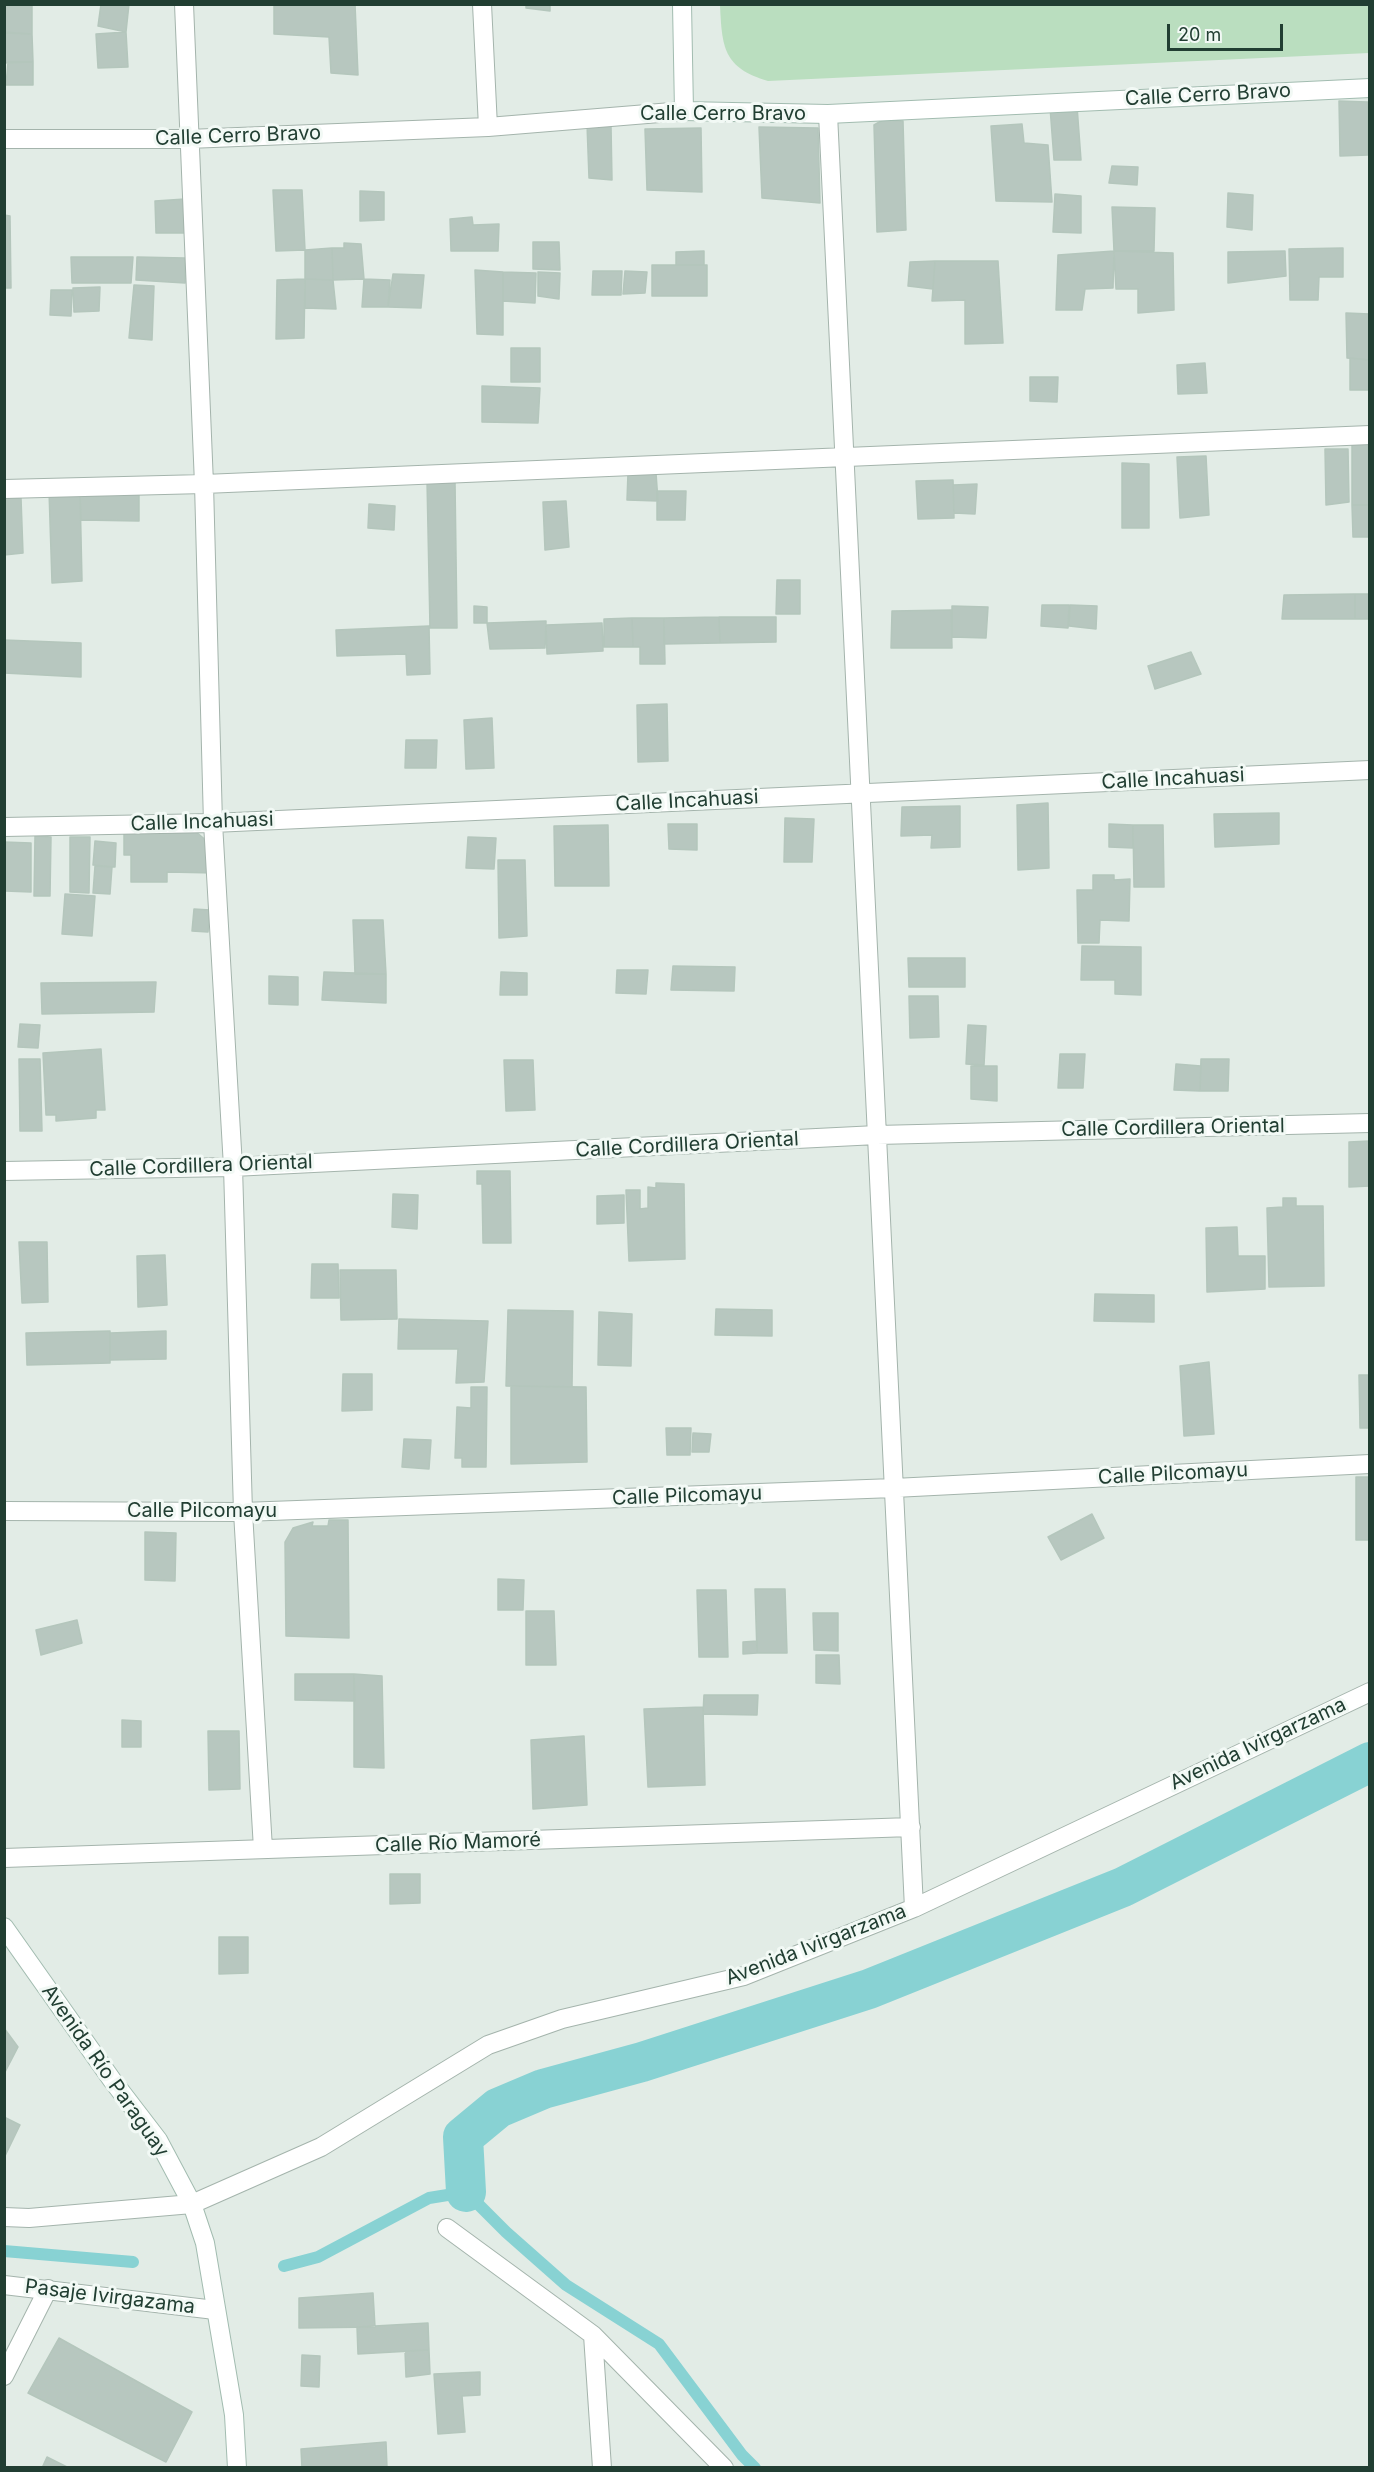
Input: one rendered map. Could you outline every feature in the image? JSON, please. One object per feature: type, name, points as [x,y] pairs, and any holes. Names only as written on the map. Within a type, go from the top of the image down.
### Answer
[{"type":"street","points":[[184,4],[204,484],[213,823],[233,1167],[243,1512],[264,1849]]},
{"type":"street","points":[[482,4],[488,126]]},
{"type":"street","points":[[682,4],[684,111]]},
{"type":"street","name":"Calle Cerro Bravo","points":[[4,139],[188,139],[488,126],[684,111],[828,114],[1370,88]]},
{"type":"street","points":[[828,114],[914,1908]]},
{"type":"street","points":[[4,489],[204,484],[1370,435]]},
{"type":"street","name":"Calle Incahuasi","points":[[4,827],[213,823],[1370,770]]},
{"type":"street","name":"Calle Cordillera Oriental","points":[[4,1171],[233,1167],[878,1135],[1370,1123]]},
{"type":"street","name":"Calle Pilcomayu","points":[[4,1511],[243,1512],[894,1488],[1370,1464]]},
{"type":"street","name":"Avenida Ivirgarzama","points":[[192,2204],[321,2147],[488,2046],[562,2019],[744,1976],[914,1908],[1370,1692]]},
{"type":"street","name":"Calle Río Mamoré","points":[[4,1858],[911,1827]]},
{"type":"street","name":"Avenida Río Paraguay","points":[[4,1928],[112,2080],[158,2140],[192,2204],[206,2243],[215,2310],[234,2415],[237,2468]]},
{"type":"street","points":[[4,2217],[29,2218],[192,2204]]},
{"type":"street","points":[[447,2228],[593,2335],[724,2468]]},
{"type":"street","name":"Pasaje Ivirgazama","points":[[4,2285],[215,2310]]},
{"type":"street","points":[[4,2376],[48,2289]]},
{"type":"street","points":[[593,2335],[602,2468]]},
{"type":"green space","points":[[720,5],[1369,5],[1369,53],[768,81],[742,70],[728,54],[722,33]]},
{"type":"building","points":[[4,4],[32,4],[32,34],[4,32]]},
{"type":"building","points":[[101,4],[129,4],[126,32],[98,26]]},
{"type":"building","points":[[274,4],[355,4],[358,75],[331,73],[329,37],[274,34]]},
{"type":"building","points":[[526,4],[550,4],[550,11],[526,8]]},
{"type":"building","points":[[126,32],[128,67],[98,68],[96,34]]},
{"type":"building","points":[[4,33],[32,34],[33,62],[4,63]]},
{"type":"building","points":[[8,62],[33,62],[33,85],[6,85]]},
{"type":"building","points":[[1339,101],[1368,102],[1368,155],[1340,156]]},
{"type":"building","points":[[1077,106],[1081,160],[1054,160],[1050,107]]},
{"type":"building","points":[[883,120],[903,121],[906,230],[877,232],[874,125]]},
{"type":"building","points":[[587,124],[611,126],[612,180],[589,178]]},
{"type":"building","points":[[1022,124],[1024,143],[1048,145],[1052,202],[996,201],[991,126]]},
{"type":"building","points":[[759,127],[818,128],[820,203],[762,198]]},
{"type":"building","points":[[701,128],[702,192],[647,190],[645,129]]},
{"type":"building","points":[[1112,166],[1138,167],[1137,185],[1109,183]]},
{"type":"building","points":[[273,190],[302,190],[305,250],[276,251]]},
{"type":"building","points":[[360,191],[384,192],[384,220],[360,221]]},
{"type":"building","points":[[1228,193],[1253,195],[1252,230],[1227,227]]},
{"type":"building","points":[[1055,194],[1081,196],[1081,233],[1053,232]]},
{"type":"building","points":[[185,199],[185,233],[156,233],[155,201]]},
{"type":"building","points":[[1112,207],[1155,208],[1154,251],[1114,251]]},
{"type":"building","points":[[4,215],[10,216],[11,288],[4,288]]},
{"type":"building","points":[[472,217],[473,225],[499,224],[498,251],[451,251],[450,219]]},
{"type":"building","points":[[533,242],[559,242],[560,270],[533,269]]},
{"type":"building","points":[[344,243],[361,244],[364,279],[333,280],[332,248],[344,248]]},
{"type":"building","points":[[332,248],[333,280],[305,279],[305,250]]},
{"type":"building","points":[[1343,248],[1343,277],[1319,277],[1318,300],[1290,300],[1289,249]]},
{"type":"building","points":[[704,251],[704,265],[676,265],[676,252]]},
{"type":"building","points":[[1114,251],[1113,288],[1085,289],[1082,310],[1056,310],[1058,255]]},
{"type":"building","points":[[1114,251],[1173,253],[1174,310],[1138,313],[1138,289],[1116,289]]},
{"type":"building","points":[[1285,251],[1286,276],[1228,283],[1228,252]]},
{"type":"building","points":[[71,257],[133,257],[131,283],[72,283]]},
{"type":"building","points":[[137,257],[185,258],[185,283],[136,280]]},
{"type":"building","points":[[935,261],[998,261],[1003,343],[965,344],[965,300],[932,301]]},
{"type":"building","points":[[935,261],[933,289],[908,286],[910,262]]},
{"type":"building","points":[[652,265],[707,265],[707,296],[652,296]]},
{"type":"building","points":[[475,270],[503,272],[503,335],[477,334]]},
{"type":"building","points":[[593,271],[622,271],[621,295],[592,295]]},
{"type":"building","points":[[625,271],[647,272],[645,293],[623,294]]},
{"type":"building","points":[[503,272],[536,273],[535,303],[503,301]]},
{"type":"building","points":[[538,272],[560,273],[559,299],[538,296]]},
{"type":"building","points":[[393,274],[424,275],[421,308],[388,307]]},
{"type":"building","points":[[305,279],[304,338],[276,339],[277,280]]},
{"type":"building","points":[[305,279],[333,280],[336,309],[305,308]]},
{"type":"building","points":[[364,279],[390,280],[388,307],[362,307]]},
{"type":"building","points":[[134,285],[154,286],[152,340],[129,338]]},
{"type":"building","points":[[100,287],[99,311],[74,312],[73,288]]},
{"type":"building","points":[[51,290],[72,290],[71,316],[50,315]]},
{"type":"building","points":[[1346,313],[1370,314],[1370,360],[1347,358]]},
{"type":"building","points":[[511,348],[540,348],[540,382],[511,382]]},
{"type":"building","points":[[1350,358],[1370,360],[1370,390],[1350,390]]},
{"type":"building","points":[[1205,363],[1207,393],[1178,394],[1177,365]]},
{"type":"building","points":[[1030,377],[1058,377],[1057,402],[1030,401]]},
{"type":"building","points":[[482,386],[540,388],[538,423],[482,422]]},
{"type":"building","points":[[1352,443],[1370,443],[1370,505],[1352,505]]},
{"type":"building","points":[[1325,449],[1348,449],[1349,502],[1326,505]]},
{"type":"building","points":[[1206,456],[1209,515],[1180,518],[1177,457]]},
{"type":"building","points":[[1122,463],[1149,464],[1149,528],[1122,528]]},
{"type":"building","points":[[628,473],[656,473],[658,501],[627,500]]},
{"type":"building","points":[[953,480],[954,518],[918,519],[916,481]]},
{"type":"building","points":[[427,481],[455,481],[457,628],[430,628]]},
{"type":"building","points":[[977,484],[975,514],[954,513],[953,485]]},
{"type":"building","points":[[49,491],[80,492],[82,581],[52,583]]},
{"type":"building","points":[[657,491],[686,491],[685,520],[657,520]]},
{"type":"building","points":[[80,492],[139,494],[139,521],[81,520]]},
{"type":"building","points":[[4,498],[21,498],[23,553],[4,555]]},
{"type":"building","points":[[566,501],[569,547],[545,550],[543,502]]},
{"type":"building","points":[[369,504],[395,506],[394,530],[368,528]]},
{"type":"building","points":[[1352,505],[1370,505],[1370,537],[1353,537]]},
{"type":"building","points":[[777,580],[800,580],[800,614],[776,614]]},
{"type":"building","points":[[1355,594],[1355,619],[1282,619],[1284,595]]},
{"type":"building","points":[[1355,594],[1370,594],[1370,619],[1355,619]]},
{"type":"building","points":[[1042,605],[1069,605],[1068,628],[1041,626]]},
{"type":"building","points":[[1070,605],[1097,606],[1096,629],[1069,626]]},
{"type":"building","points":[[474,606],[487,607],[487,623],[474,623]]},
{"type":"building","points":[[952,606],[988,607],[986,638],[952,637]]},
{"type":"building","points":[[951,610],[952,648],[891,648],[892,611]]},
{"type":"building","points":[[719,617],[720,643],[664,644],[664,618]]},
{"type":"building","points":[[719,617],[776,617],[776,642],[720,643]]},
{"type":"building","points":[[632,618],[633,647],[604,647],[604,619]]},
{"type":"building","points":[[632,618],[664,618],[665,664],[640,664],[640,647],[633,647]]},
{"type":"building","points":[[546,621],[545,648],[490,649],[487,623]]},
{"type":"building","points":[[602,623],[603,651],[547,654],[546,625]]},
{"type":"building","points":[[429,626],[430,674],[407,675],[406,654],[337,656],[336,630]]},
{"type":"building","points":[[4,640],[81,643],[81,677],[4,673]]},
{"type":"building","points":[[1191,652],[1201,674],[1155,689],[1148,666]]},
{"type":"building","points":[[667,704],[668,761],[638,762],[637,705]]},
{"type":"building","points":[[492,718],[494,768],[466,769],[464,720]]},
{"type":"building","points":[[406,740],[437,740],[436,768],[405,768]]},
{"type":"building","points":[[1048,803],[1049,868],[1018,870],[1017,805]]},
{"type":"building","points":[[960,806],[960,847],[931,848],[932,835],[901,836],[902,807]]},
{"type":"building","points":[[1279,813],[1279,844],[1215,847],[1214,814]]},
{"type":"building","points":[[785,818],[814,819],[812,862],[784,862]]},
{"type":"building","points":[[668,824],[697,824],[697,850],[669,849]]},
{"type":"building","points":[[1109,824],[1133,825],[1133,848],[1109,847]]},
{"type":"building","points":[[608,825],[609,886],[555,886],[554,826]]},
{"type":"building","points":[[1133,825],[1163,825],[1164,887],[1134,887]]},
{"type":"building","points":[[195,831],[215,848],[215,873],[167,872],[167,882],[131,882],[131,855],[124,855],[124,833]]},
{"type":"building","points":[[35,836],[51,837],[50,896],[34,896]]},
{"type":"building","points":[[70,837],[90,837],[89,893],[70,892]]},
{"type":"building","points":[[468,837],[496,838],[494,869],[466,868]]},
{"type":"building","points":[[95,841],[116,843],[115,867],[93,865]]},
{"type":"building","points":[[4,842],[31,843],[31,892],[5,891]]},
{"type":"building","points":[[498,860],[525,860],[527,936],[499,938]]},
{"type":"building","points":[[95,866],[112,867],[110,894],[93,893]]},
{"type":"building","points":[[1093,875],[1114,875],[1114,880],[1130,879],[1129,921],[1100,920],[1099,943],[1078,943],[1077,890],[1093,890]]},
{"type":"building","points":[[65,894],[95,896],[92,936],[62,934]]},
{"type":"building","points":[[194,909],[210,910],[208,932],[192,931]]},
{"type":"building","points":[[353,920],[383,920],[386,974],[355,974]]},
{"type":"building","points":[[1082,946],[1141,947],[1141,995],[1115,994],[1115,980],[1081,980]]},
{"type":"building","points":[[908,958],[965,958],[965,987],[909,987]]},
{"type":"building","points":[[673,966],[735,967],[734,991],[671,990]]},
{"type":"building","points":[[617,970],[648,970],[646,994],[616,993]]},
{"type":"building","points":[[324,972],[386,974],[386,1003],[322,1000]]},
{"type":"building","points":[[501,972],[527,973],[527,995],[500,995]]},
{"type":"building","points":[[269,976],[298,977],[298,1005],[269,1004]]},
{"type":"building","points":[[156,982],[154,1012],[42,1014],[41,983]]},
{"type":"building","points":[[909,996],[938,996],[939,1037],[910,1038]]},
{"type":"building","points":[[20,1024],[40,1025],[38,1048],[18,1047]]},
{"type":"building","points":[[968,1025],[986,1026],[984,1065],[966,1064]]},
{"type":"building","points":[[101,1049],[105,1110],[96,1110],[96,1118],[56,1121],[56,1115],[46,1115],[43,1053]]},
{"type":"building","points":[[1060,1054],[1085,1054],[1083,1088],[1058,1088]]},
{"type":"building","points":[[19,1059],[40,1059],[42,1131],[20,1131]]},
{"type":"building","points":[[1201,1059],[1229,1059],[1228,1091],[1200,1091]]},
{"type":"building","points":[[504,1060],[533,1060],[535,1110],[506,1111]]},
{"type":"building","points":[[1176,1064],[1201,1066],[1200,1091],[1174,1090]]},
{"type":"building","points":[[971,1066],[997,1066],[997,1101],[971,1099]]},
{"type":"building","points":[[1370,1141],[1370,1186],[1349,1187],[1349,1142]]},
{"type":"building","points":[[477,1171],[510,1171],[511,1243],[483,1243],[482,1184],[477,1184]]},
{"type":"building","points":[[656,1183],[684,1184],[685,1259],[629,1261],[626,1190],[640,1190],[640,1209],[648,1208],[648,1187],[656,1188]]},
{"type":"building","points":[[393,1194],[418,1195],[417,1229],[392,1227]]},
{"type":"building","points":[[624,1195],[624,1223],[597,1224],[597,1196]]},
{"type":"building","points":[[1283,1198],[1296,1198],[1296,1206],[1323,1206],[1324,1286],[1269,1287],[1267,1208],[1283,1207]]},
{"type":"building","points":[[1237,1227],[1238,1256],[1265,1256],[1265,1289],[1207,1292],[1206,1228]]},
{"type":"building","points":[[19,1242],[47,1242],[48,1302],[22,1303]]},
{"type":"building","points":[[165,1255],[167,1305],[138,1307],[137,1256]]},
{"type":"building","points":[[312,1264],[338,1264],[339,1298],[311,1298]]},
{"type":"building","points":[[340,1270],[396,1270],[397,1319],[341,1320]]},
{"type":"building","points":[[1095,1294],[1154,1295],[1154,1322],[1094,1321]]},
{"type":"building","points":[[716,1309],[772,1310],[772,1336],[715,1335]]},
{"type":"building","points":[[508,1310],[573,1311],[572,1387],[506,1386]]},
{"type":"building","points":[[599,1312],[632,1314],[631,1366],[598,1365]]},
{"type":"building","points":[[399,1319],[488,1321],[484,1382],[456,1383],[458,1349],[398,1349]]},
{"type":"building","points":[[110,1331],[110,1363],[27,1365],[26,1333]]},
{"type":"building","points":[[166,1331],[166,1359],[110,1360],[110,1333]]},
{"type":"building","points":[[1209,1362],[1214,1434],[1184,1436],[1180,1366]]},
{"type":"building","points":[[343,1374],[372,1374],[372,1410],[342,1411]]},
{"type":"building","points":[[1359,1375],[1370,1375],[1370,1428],[1360,1428]]},
{"type":"building","points":[[511,1386],[586,1387],[587,1462],[511,1464]]},
{"type":"building","points":[[471,1387],[487,1387],[486,1467],[462,1467],[462,1458],[455,1458],[457,1407],[471,1408]]},
{"type":"building","points":[[666,1428],[691,1428],[690,1455],[667,1455]]},
{"type":"building","points":[[693,1433],[711,1434],[709,1452],[692,1452]]},
{"type":"building","points":[[404,1439],[431,1440],[429,1469],[402,1467]]},
{"type":"building","points":[[1356,1477],[1370,1477],[1370,1540],[1356,1540]]},
{"type":"building","points":[[1092,1514],[1104,1538],[1061,1560],[1048,1537]]},
{"type":"building","points":[[329,1520],[348,1520],[349,1638],[286,1636],[285,1542],[293,1528],[313,1522],[312,1526],[328,1526]]},
{"type":"building","points":[[145,1532],[176,1533],[175,1581],[145,1580]]},
{"type":"building","points":[[498,1579],[524,1580],[523,1610],[498,1610]]},
{"type":"building","points":[[755,1589],[785,1589],[787,1653],[757,1653]]},
{"type":"building","points":[[697,1590],[726,1590],[728,1657],[699,1657]]},
{"type":"building","points":[[526,1611],[554,1611],[556,1665],[526,1665]]},
{"type":"building","points":[[813,1613],[838,1613],[838,1651],[814,1650]]},
{"type":"building","points":[[77,1620],[82,1643],[41,1655],[36,1630]]},
{"type":"building","points":[[757,1641],[757,1653],[743,1654],[743,1642]]},
{"type":"building","points":[[816,1655],[839,1655],[840,1684],[816,1683]]},
{"type":"building","points":[[295,1674],[354,1674],[355,1701],[295,1700]]},
{"type":"building","points":[[354,1674],[382,1676],[384,1768],[354,1767]]},
{"type":"building","points":[[704,1695],[758,1695],[757,1715],[703,1714]]},
{"type":"building","points":[[703,1707],[705,1785],[648,1787],[644,1709]]},
{"type":"building","points":[[122,1720],[141,1721],[141,1747],[122,1747]]},
{"type":"building","points":[[208,1731],[239,1731],[240,1789],[209,1790]]},
{"type":"building","points":[[584,1736],[587,1805],[533,1809],[531,1740]]},
{"type":"building","points":[[390,1874],[420,1874],[420,1903],[390,1904]]},
{"type":"building","points":[[219,1937],[248,1937],[248,1973],[219,1974]]},
{"type":"building","points":[[4,2028],[18,2047],[4,2074]]},
{"type":"building","points":[[4,2117],[20,2125],[4,2158]]},
{"type":"building","points":[[373,2293],[375,2327],[299,2328],[299,2298]]},
{"type":"building","points":[[428,2323],[429,2350],[358,2354],[357,2327]]},
{"type":"building","points":[[59,2338],[192,2412],[166,2462],[28,2393]]},
{"type":"building","points":[[429,2350],[430,2374],[406,2377],[405,2351]]},
{"type":"building","points":[[302,2355],[320,2356],[319,2387],[301,2386]]},
{"type":"building","points":[[480,2372],[480,2395],[462,2396],[465,2432],[438,2434],[434,2374]]},
{"type":"building","points":[[386,2442],[387,2468],[302,2468],[301,2449]]},
{"type":"building","points":[[47,2457],[69,2468],[42,2468]]},
{"type":"waterway","points":[[466,2192],[463,2137],[498,2108],[543,2089],[642,2062],[869,1989],[1123,1887],[1370,1762]]},
{"type":"waterway","points":[[284,2266],[318,2257],[429,2198],[466,2192],[506,2232],[566,2285],[659,2344],[742,2455],[755,2468]]},
{"type":"waterway","points":[[4,2251],[133,2262]]}]
